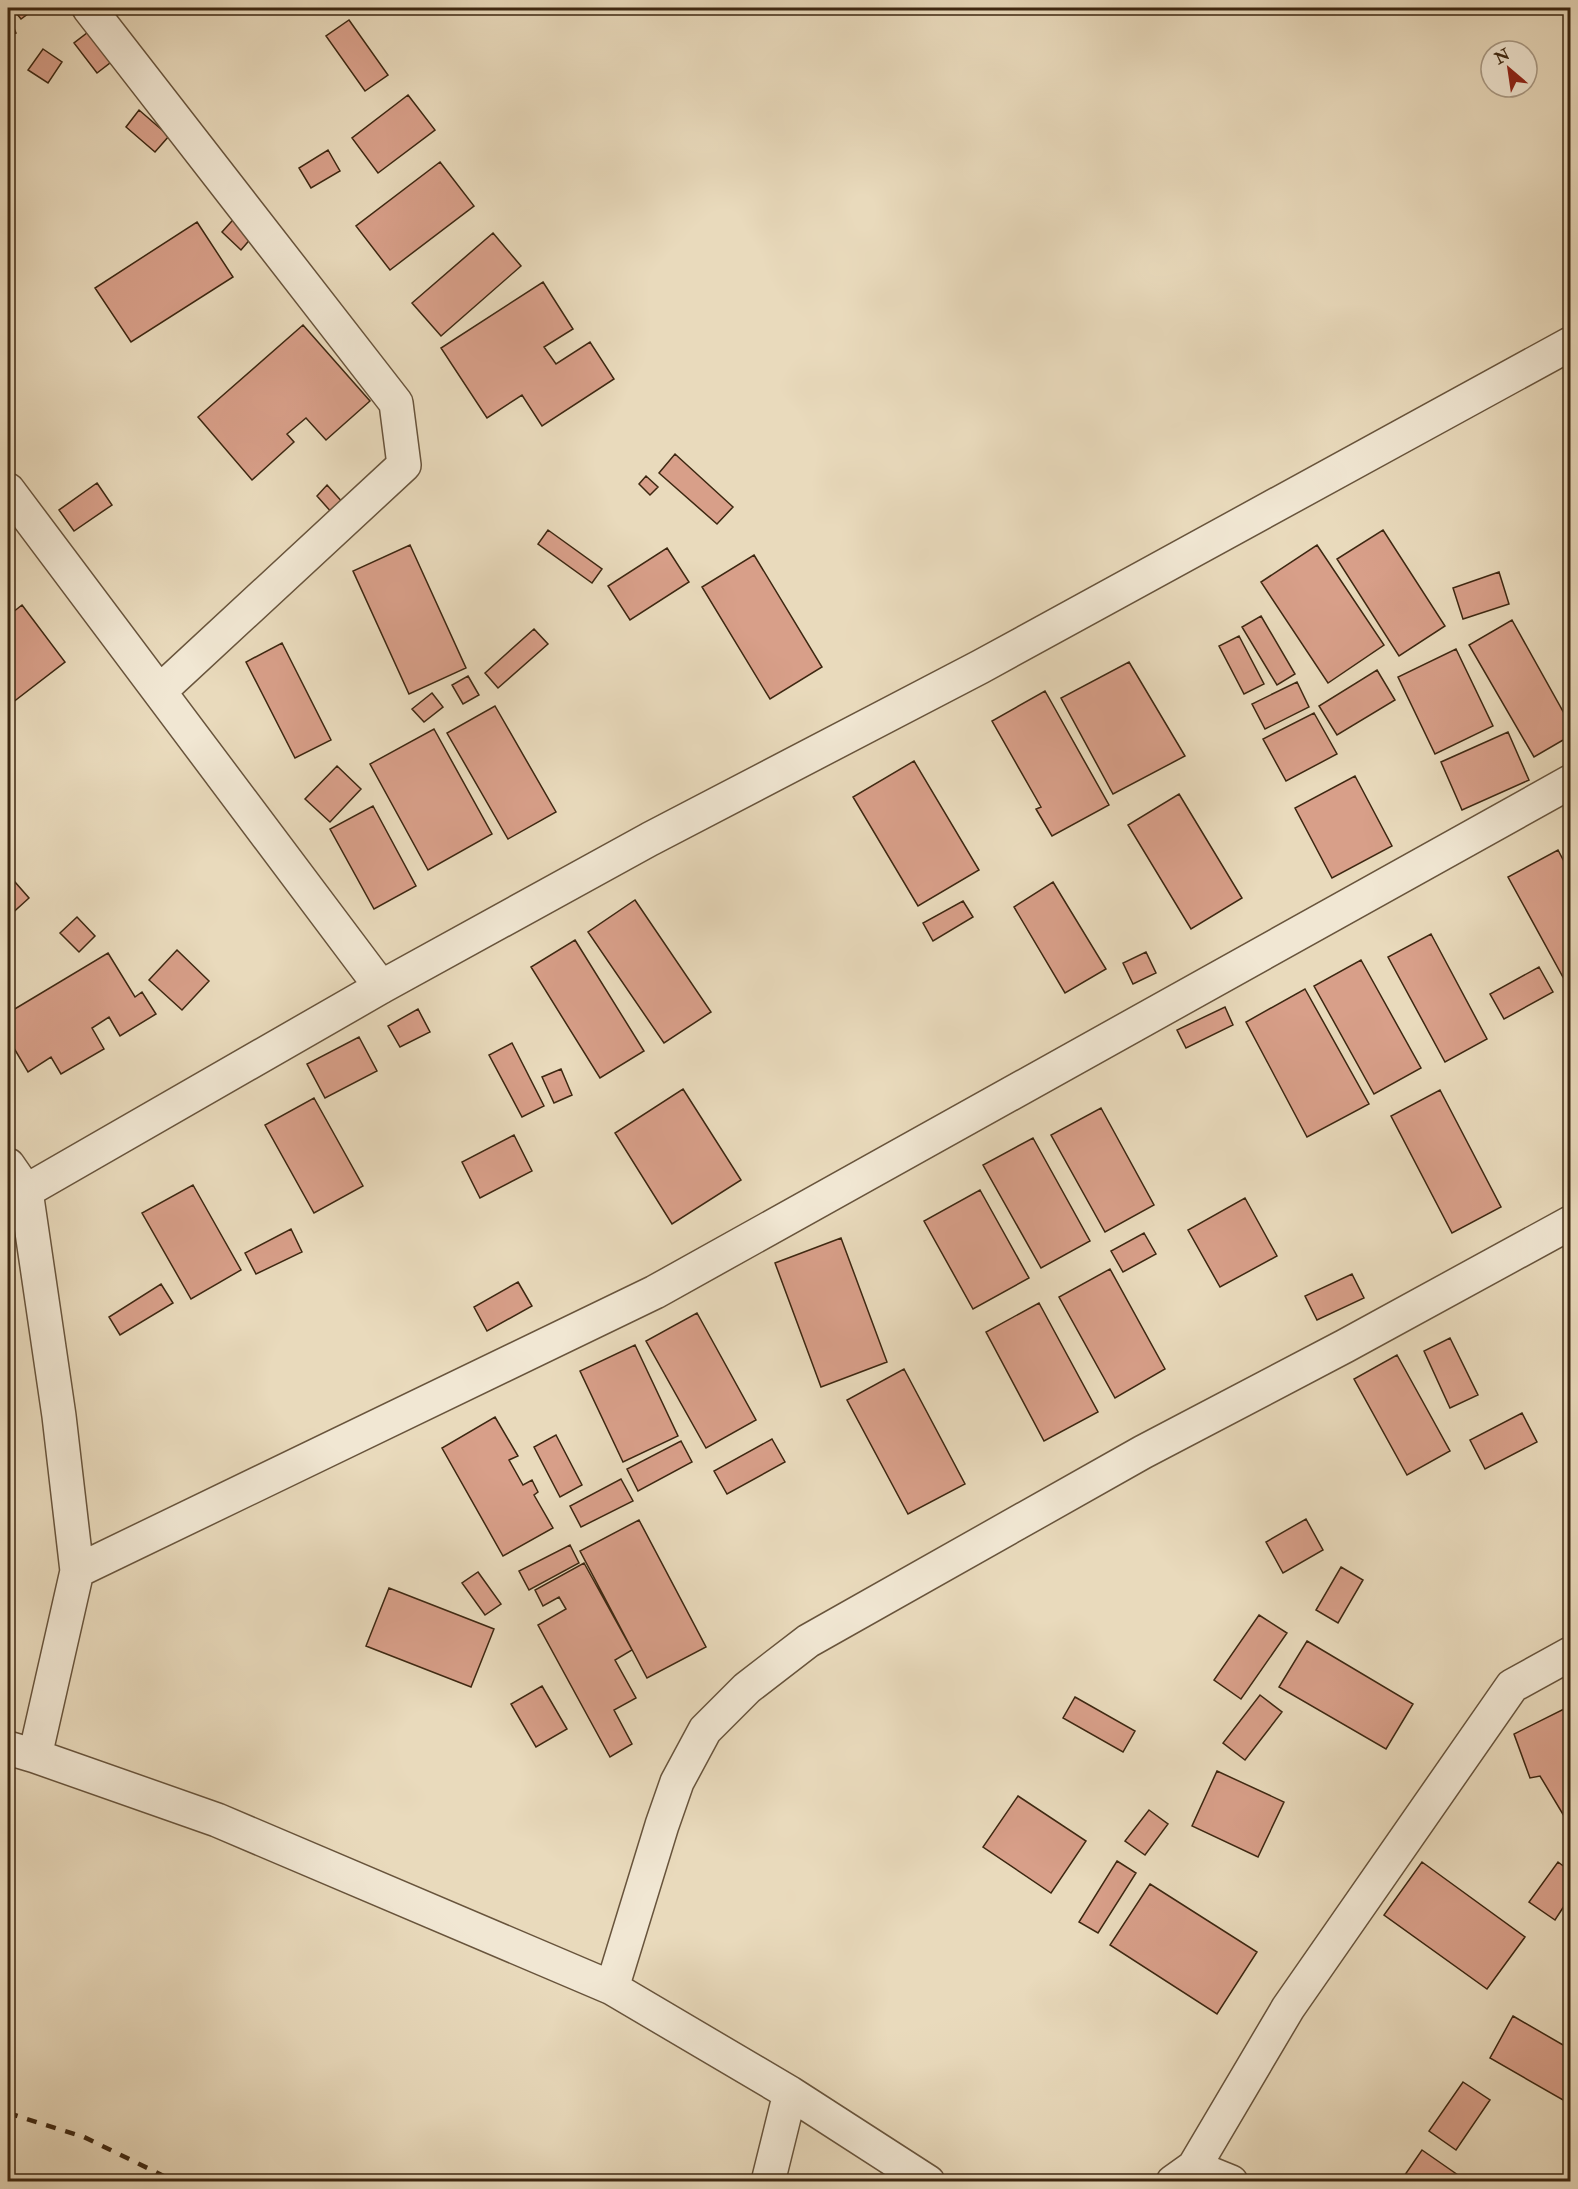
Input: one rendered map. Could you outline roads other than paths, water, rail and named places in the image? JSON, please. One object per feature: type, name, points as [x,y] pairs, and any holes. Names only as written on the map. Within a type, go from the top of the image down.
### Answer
[{"type":"street","points":[[89,8],[396,403],[404,465],[160,691]]},
{"type":"street","points":[[928,2181],[790,2093],[612,1988],[217,1821],[21,1752],[77,1571],[59,1416],[17,1178],[381,987],[650,839],[980,667],[1570,344]]},
{"type":"street","points":[[8,490],[381,987]]},
{"type":"street","points":[[77,1571],[655,1292],[1570,782]]},
{"type":"street","points":[[612,1988],[677,1782],[705,1730],[747,1688],[808,1641],[1143,1452],[1334,1352],[1570,1223]]},
{"type":"street","points":[[1231,2181],[1183,2174],[1288,2008],[1512,1686],[1570,1654]]},
{"type":"street","points":[[768,2181],[790,2093]]},
{"type":"railway","points":[[8,2113],[84,2137],[176,2182]]}]
